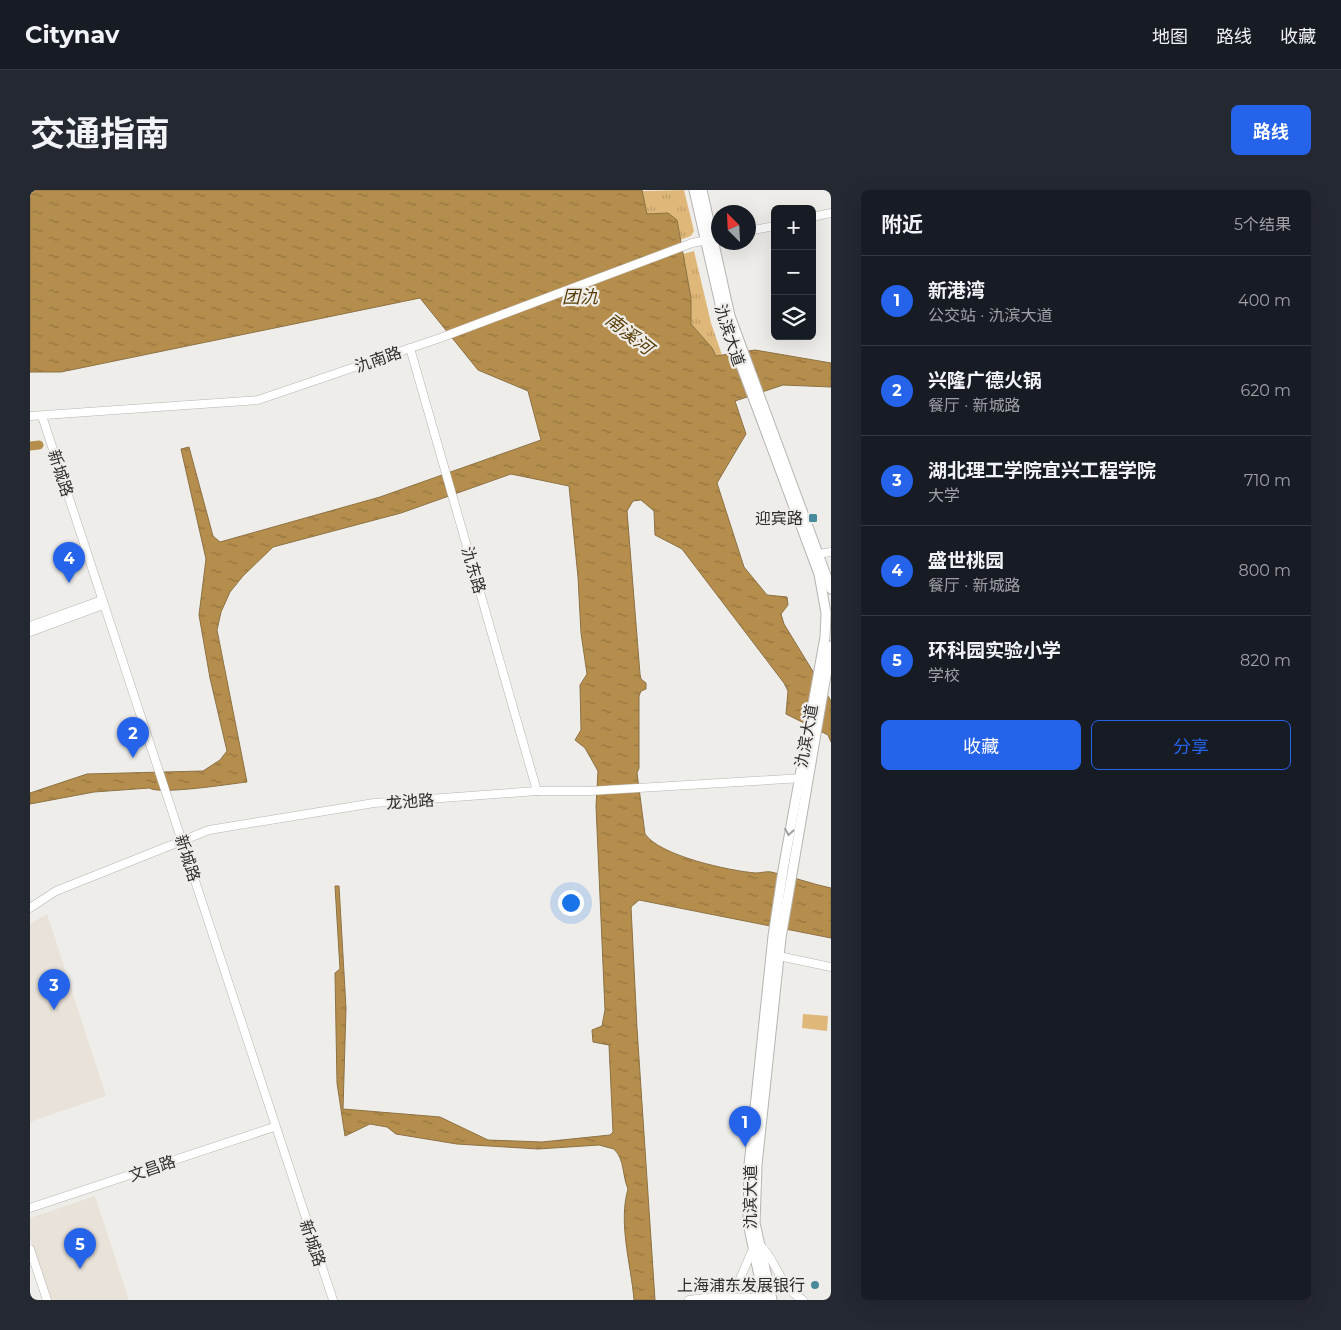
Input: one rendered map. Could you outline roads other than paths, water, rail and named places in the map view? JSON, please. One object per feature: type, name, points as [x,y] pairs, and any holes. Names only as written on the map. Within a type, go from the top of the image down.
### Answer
[{"type":"main road","name":"氿滨大道","points":[[694,190],[711,236]]},
{"type":"main road","name":"氿滨大道","points":[[702,190],[711,234]]},
{"type":"main road","name":"氿滨大道","points":[[715,250],[736,342],[819,574],[826,613],[824,661],[777,937],[757,1165],[755,1247],[769,1299]]},
{"type":"main road","name":"氿滨大道","points":[[756,397],[819,554],[831,589]]},
{"type":"main road","name":"氿滨大道","points":[[824,661],[831,646]]},
{"type":"street","points":[[816,216],[831,213]]},
{"type":"street","points":[[756,230],[771,227]]},
{"type":"street","name":"氿南路","points":[[30,416],[258,400],[440,338],[692,243],[711,239]]},
{"type":"street","name":"氿东路","points":[[410,348],[537,791]]},
{"type":"street","name":"新城路","points":[[42,416],[182,840],[274,1127],[333,1300]]},
{"type":"street","points":[[819,554],[831,552]]},
{"type":"street","points":[[30,626],[102,602]]},
{"type":"street","points":[[30,632],[102,602]]},
{"type":"street","name":"龙池路","points":[[30,908],[56,891],[209,830],[374,803],[537,791],[589,791],[803,778]]},
{"type":"street","points":[[775,955],[831,967]]},
{"type":"street","name":"文昌路","points":[[30,1208],[274,1127]]},
{"type":"street","points":[[712,1297],[739,1282],[755,1247],[767,1251],[778,1276],[788,1288],[803,1300]]},
{"type":"street","points":[[30,1249],[47,1300]]},
{"type":"street","points":[[689,1300],[712,1297],[769,1299]]},
{"type":"water","name":"团氿","points":[[30,190],[642,190],[647,214],[668,213],[677,220],[691,298],[691,324],[712,348],[716,356],[755,350],[831,363],[831,387],[783,385],[735,401],[746,434],[717,483],[744,567],[767,595],[787,597],[788,605],[781,614],[784,624],[831,701],[831,742],[828,735],[786,714],[788,691],[784,683],[682,549],[655,535],[654,511],[641,500],[633,501],[627,511],[640,674],[641,679],[646,683],[646,689],[641,691],[639,696],[639,768],[637,773],[645,834],[653,842],[665,849],[713,866],[744,872],[771,872],[831,888],[831,938],[639,900],[631,907],[655,1300],[634,1300],[624,1216],[628,1189],[622,1163],[614,1149],[599,1145],[538,1149],[457,1144],[396,1134],[387,1127],[370,1124],[345,1136],[337,1083],[335,973],[340,969],[335,886],[339,886],[346,1008],[343,1109],[440,1117],[488,1140],[542,1142],[610,1135],[613,1132],[609,1045],[593,1042],[592,1030],[602,1026],[605,1010],[596,806],[598,771],[585,748],[575,740],[581,730],[580,685],[587,674],[581,633],[578,577],[569,486],[511,474],[401,513],[273,547],[243,576],[230,592],[221,612],[217,630],[247,782],[181,790],[156,790],[149,788],[94,792],[30,804],[30,793],[87,774],[203,771],[220,760],[227,751],[210,678],[199,615],[206,559],[181,449],[189,447],[213,536],[220,542],[380,497],[541,440],[528,391],[478,370],[420,298],[61,372],[30,372]]},
{"type":"waterway","points":[[30,446],[39,445]]},
{"type":"place","name":"迎宾路","points":[[813,518]]},
{"type":"place","name":"盛世桃园","points":[[69,583]]},
{"type":"place","name":"兴隆广德火锅","points":[[133,758]]},
{"type":"place","name":"湖北理工学院宜兴工程学院","points":[[54,1010]]},
{"type":"place","name":"新港湾","points":[[745,1147]]},
{"type":"place","name":"环科园实验小学","points":[[80,1269]]},
{"type":"place","name":"上海浦东发展银行","points":[[815,1285]]},
{"type":"water label","name":"南溪河","points":[[629,334]]}]
